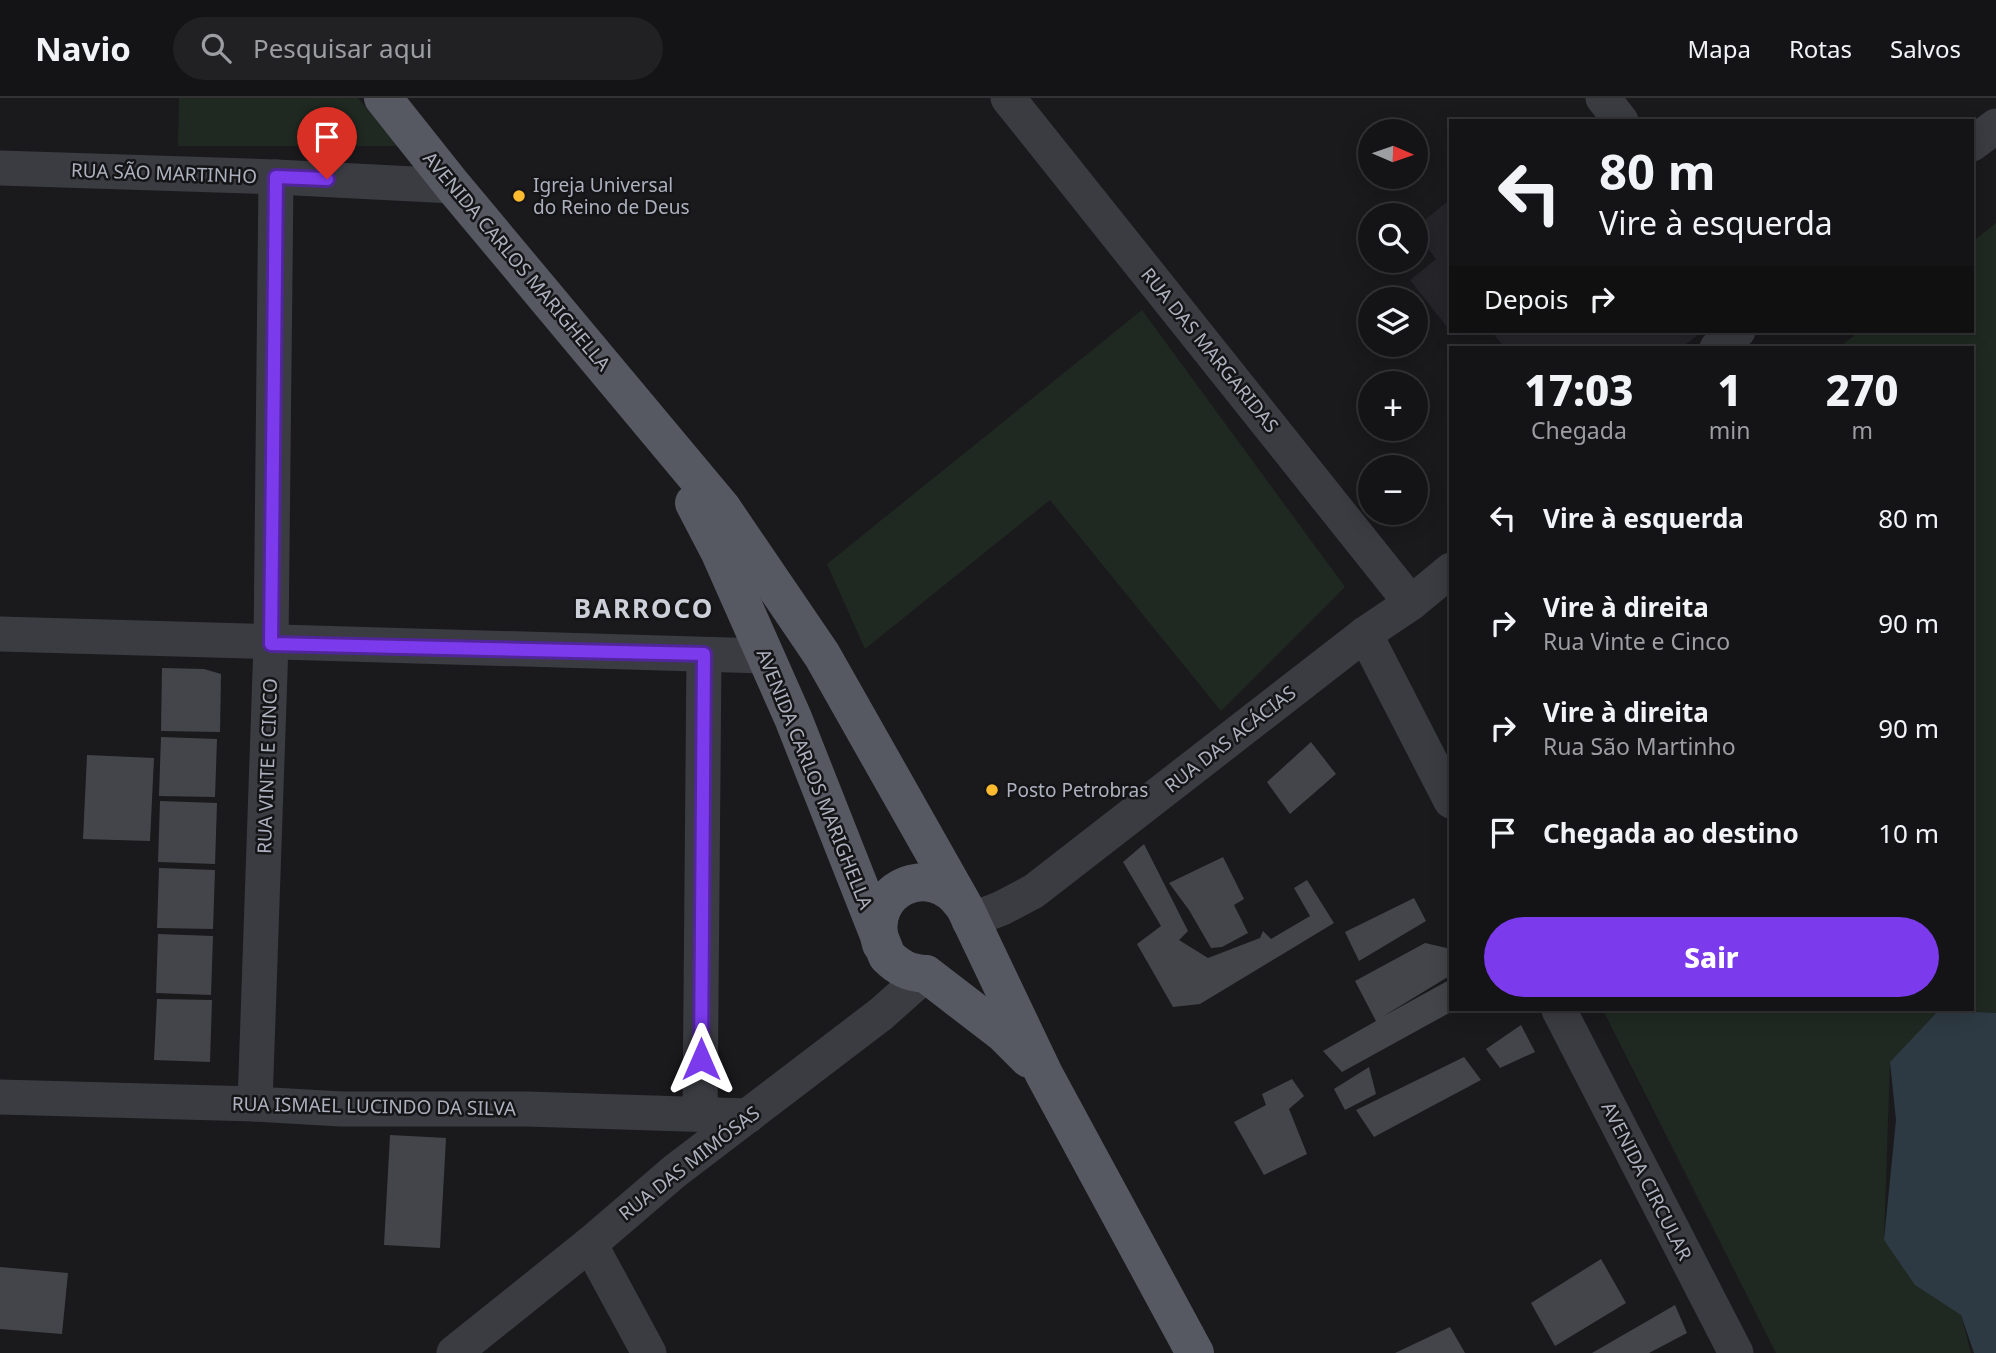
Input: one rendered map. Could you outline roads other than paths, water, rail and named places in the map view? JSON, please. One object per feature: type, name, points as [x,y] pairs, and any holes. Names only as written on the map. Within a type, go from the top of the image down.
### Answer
[{"type":"main road","name":"AVENIDA CARLOS MARIGHELLA","points":[[383,98],[453,186],[722,508],[822,654],[967,914],[1044,1074],[1195,1353]]},
{"type":"main road","name":"AVENIDA CARLOS MARIGHELLA","points":[[653,424],[720,553],[807,752],[887,956],[897,966],[911,973],[926,974],[1004,1034],[1044,1074]]},
{"type":"main road","points":[[765,656],[784,660],[814,679],[871,741]]},
{"type":"main road","points":[[881,945],[877,928],[880,913],[887,900],[904,886],[927,882],[942,885],[955,894],[967,914],[969,937],[953,964],[926,974]]},
{"type":"street","name":"RUA DAS MARGARIDAS","points":[[1008,98],[1411,603]]},
{"type":"street","points":[[1603,98],[1619,119]]},
{"type":"street","points":[[1974,142],[1996,126]]},
{"type":"street","name":"RUA SÃO MARTINHO","points":[[0,168],[453,186]]},
{"type":"street","name":"RUA VINTE E CINCO","points":[[255,1104],[271,644],[276,177]]},
{"type":"street","points":[[1719,346],[1736,333]]},
{"type":"street","name":"RUA DAS ACÁCIAS","points":[[967,914],[1002,908],[1034,891],[1449,572]]},
{"type":"street","points":[[0,634],[271,644],[765,656]]},
{"type":"street","points":[[1365,634],[1449,797]]},
{"type":"street","points":[[701,1114],[704,654]]},
{"type":"street","name":"RUA DAS MIMÓSAS","points":[[454,1353],[590,1244],[675,1171],[881,1014],[926,974]]},
{"type":"street","name":"AVENIDA CIRCULAR","points":[[1560,1011],[1736,1353]]},
{"type":"street","name":"RUA ISMAEL LUCINDO DA SILVA","points":[[0,1097],[341,1109],[527,1109],[748,1116]]},
{"type":"street","points":[[590,1244],[649,1353]]},
{"type":"place","name":"Igreja Universal do Reino de Deus","points":[[519,196]]},
{"type":"place","name":"Posto Petrobras","points":[[992,790]]},
{"type":"district","name":"BARROCO","points":[[644,609]]}]
